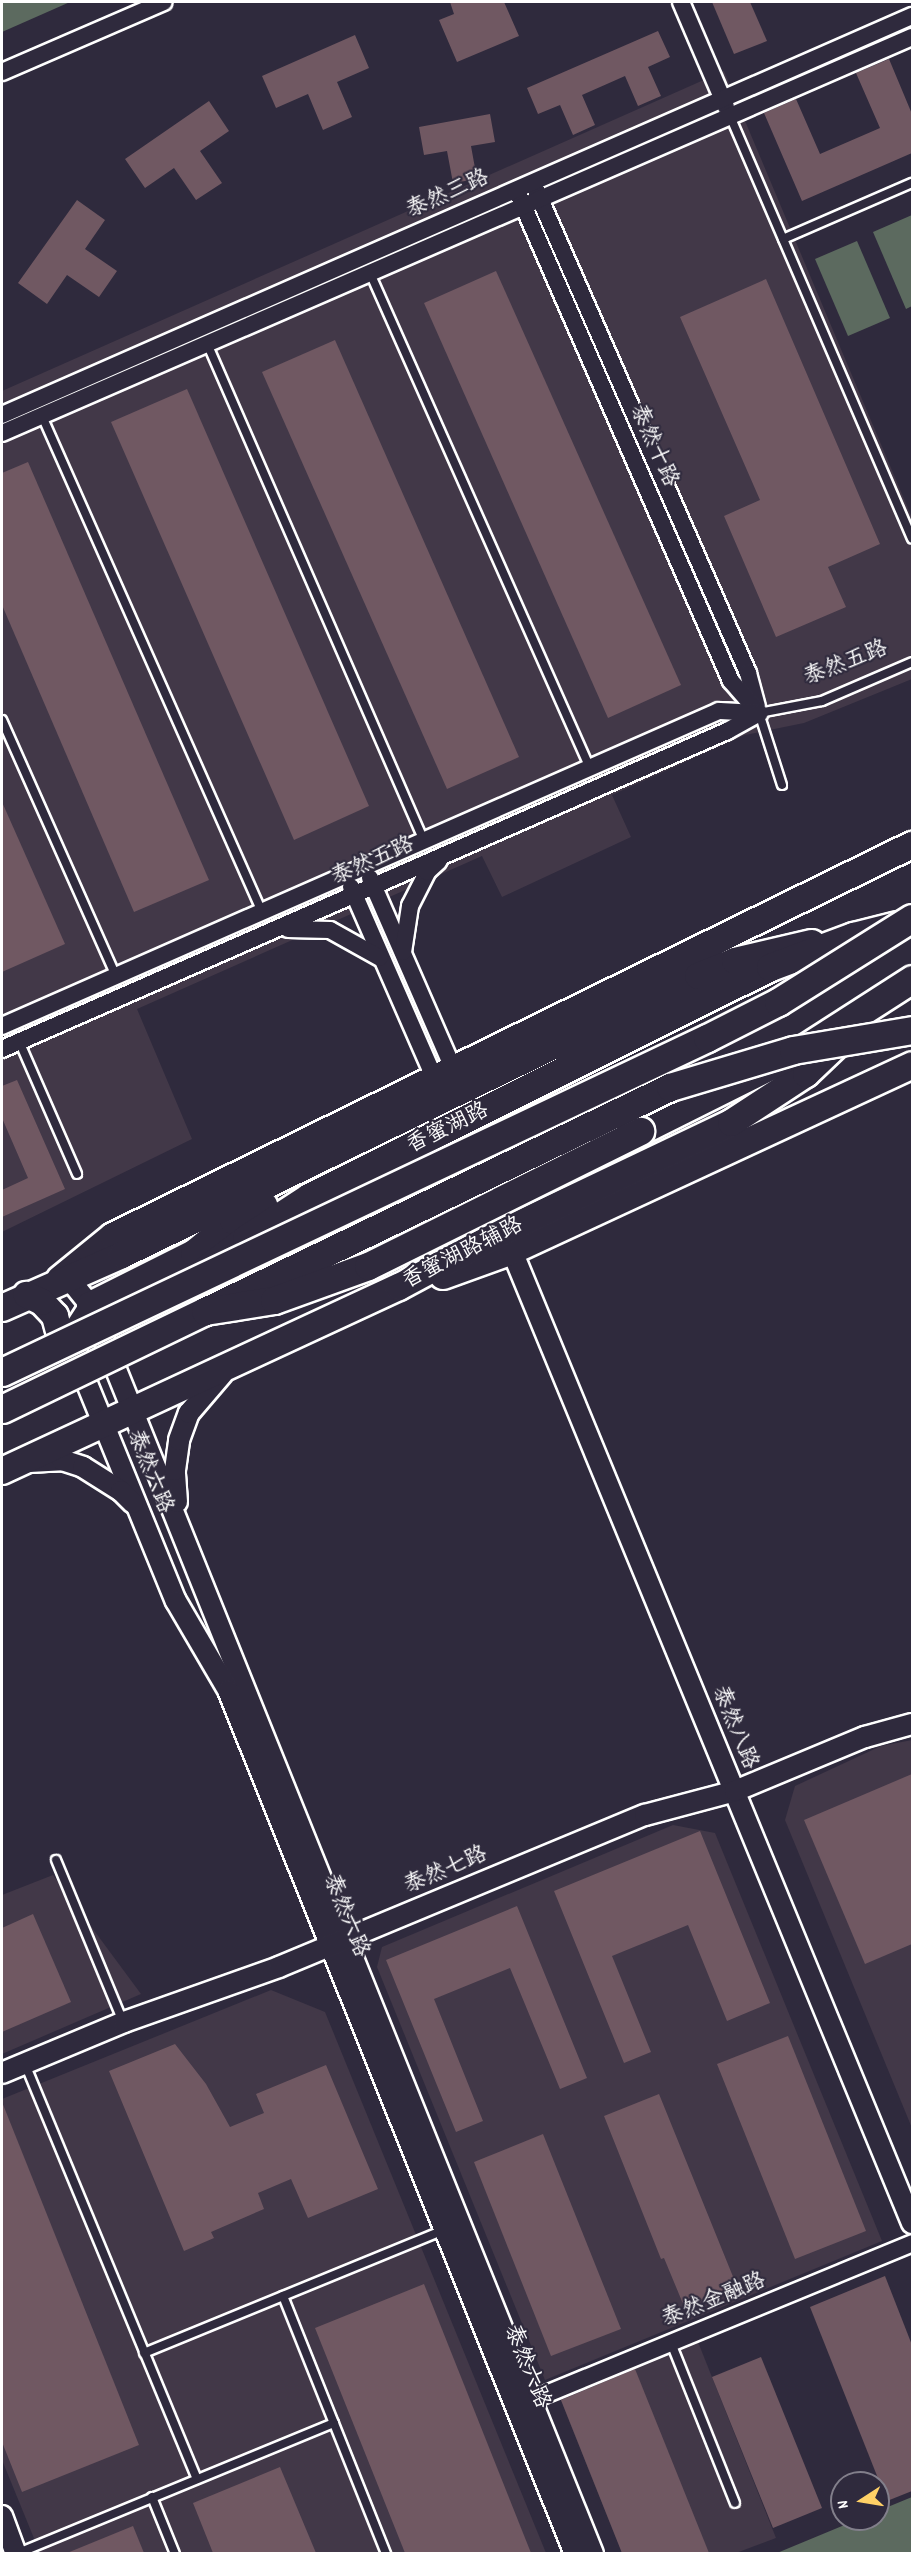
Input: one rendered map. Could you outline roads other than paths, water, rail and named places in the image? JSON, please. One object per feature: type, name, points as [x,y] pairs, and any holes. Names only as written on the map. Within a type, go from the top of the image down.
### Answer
[{"type":"highway","name":"香蜜湖路","points":[[2,1372],[191,1280],[246,1238],[301,1202],[770,967],[853,936],[912,919]]},
{"type":"highway","points":[[191,1280],[747,1017],[846,962],[912,919]]},
{"type":"highway","points":[[205,1311],[274,1300],[368,1266],[801,1051],[903,985]]},
{"type":"highway","points":[[2,1409],[670,1087],[793,1050],[912,1030]]},
{"type":"main road","points":[[60,1279],[113,1236],[912,845]]},
{"type":"main road","points":[[2,1308],[60,1279],[122,1255],[698,976],[773,950],[853,936]]},
{"type":"main road","name":"香蜜湖路辅路","points":[[8,1468],[245,1355],[399,1287],[769,1102],[806,1074],[903,985]]},
{"type":"main road","points":[[399,1287],[478,1266],[912,1065]]},
{"type":"main road","points":[[90,1305],[195,1253],[233,1221],[281,1196],[333,1152]]},
{"type":"main road","points":[[2,1389],[45,1367],[55,1358],[60,1335],[55,1316],[42,1302],[27,1295]]},
{"type":"street","points":[[2,72],[164,2]]},
{"type":"street","points":[[681,2],[730,116]]},
{"type":"street","name":"泰然三路","points":[[2,415],[912,16]]},
{"type":"street","name":"泰然三路","points":[[2,433],[912,37]]},
{"type":"street","name":"泰然十路","points":[[533,182],[748,673],[759,713]]},
{"type":"street","name":"泰然十路","points":[[516,189],[731,681],[759,713]]},
{"type":"street","name":"泰然五路","points":[[2,1026],[719,711],[759,713]]},
{"type":"street","name":"泰然五路","points":[[2,1049],[728,731],[759,713]]},
{"type":"street","points":[[403,953],[410,906],[428,872],[444,856]]},
{"type":"street","points":[[365,867],[403,953],[445,1074]]},
{"type":"street","points":[[345,875],[383,959],[445,1074]]},
{"type":"street","points":[[269,932],[296,928],[330,930],[383,959]]},
{"type":"street","name":"泰然八路","points":[[512,1251],[912,2223]]},
{"type":"street","name":"泰然六路","points":[[60,1279],[74,1285],[90,1305],[184,1534],[339,1942],[453,2227],[575,2553]]},
{"type":"street","name":"泰然六路","points":[[90,1305],[75,1328],[75,1350],[103,1423],[176,1601],[222,1677],[339,1942]]},
{"type":"street","name":"泰然六路","points":[[184,1534],[175,1470],[179,1440],[189,1413],[213,1380],[245,1355]]},
{"type":"street","points":[[8,1468],[63,1460],[83,1467],[122,1491],[138,1509]]},
{"type":"street","name":"泰然七路","points":[[2,2073],[124,2022],[339,1942],[645,1815],[735,1791],[865,1737],[912,1724]]},
{"type":"street","name":"泰然六路","points":[[453,2227],[532,2400],[593,2553]]},
{"type":"street","name":"泰然金融路","points":[[532,2400],[912,2243]]},
{"type":"street","points":[[2,2516],[16,2553]]},
{"type":"lane","points":[[730,116],[912,538]]},
{"type":"lane","points":[[783,239],[912,183]]},
{"type":"lane","points":[[370,273],[590,768]]},
{"type":"lane","points":[[200,328],[424,841]]},
{"type":"lane","points":[[42,416],[262,912]]},
{"type":"lane","name":"泰然五路","points":[[759,713],[822,701],[912,662]]},
{"type":"lane","name":"泰然十路","points":[[759,713],[782,785]]},
{"type":"lane","points":[[2,720],[117,976]]},
{"type":"lane","points":[[19,1041],[77,1174]]},
{"type":"lane","points":[[56,1860],[124,2022]]},
{"type":"lane","points":[[25,2064],[197,2479]]},
{"type":"lane","points":[[144,2353],[453,2227]]},
{"type":"lane","points":[[283,2296],[386,2553]]},
{"type":"lane","points":[[671,2343],[735,2503]]},
{"type":"lane","points":[[16,2553],[334,2423]]},
{"type":"lane","points":[[152,2497],[175,2553]]}]
